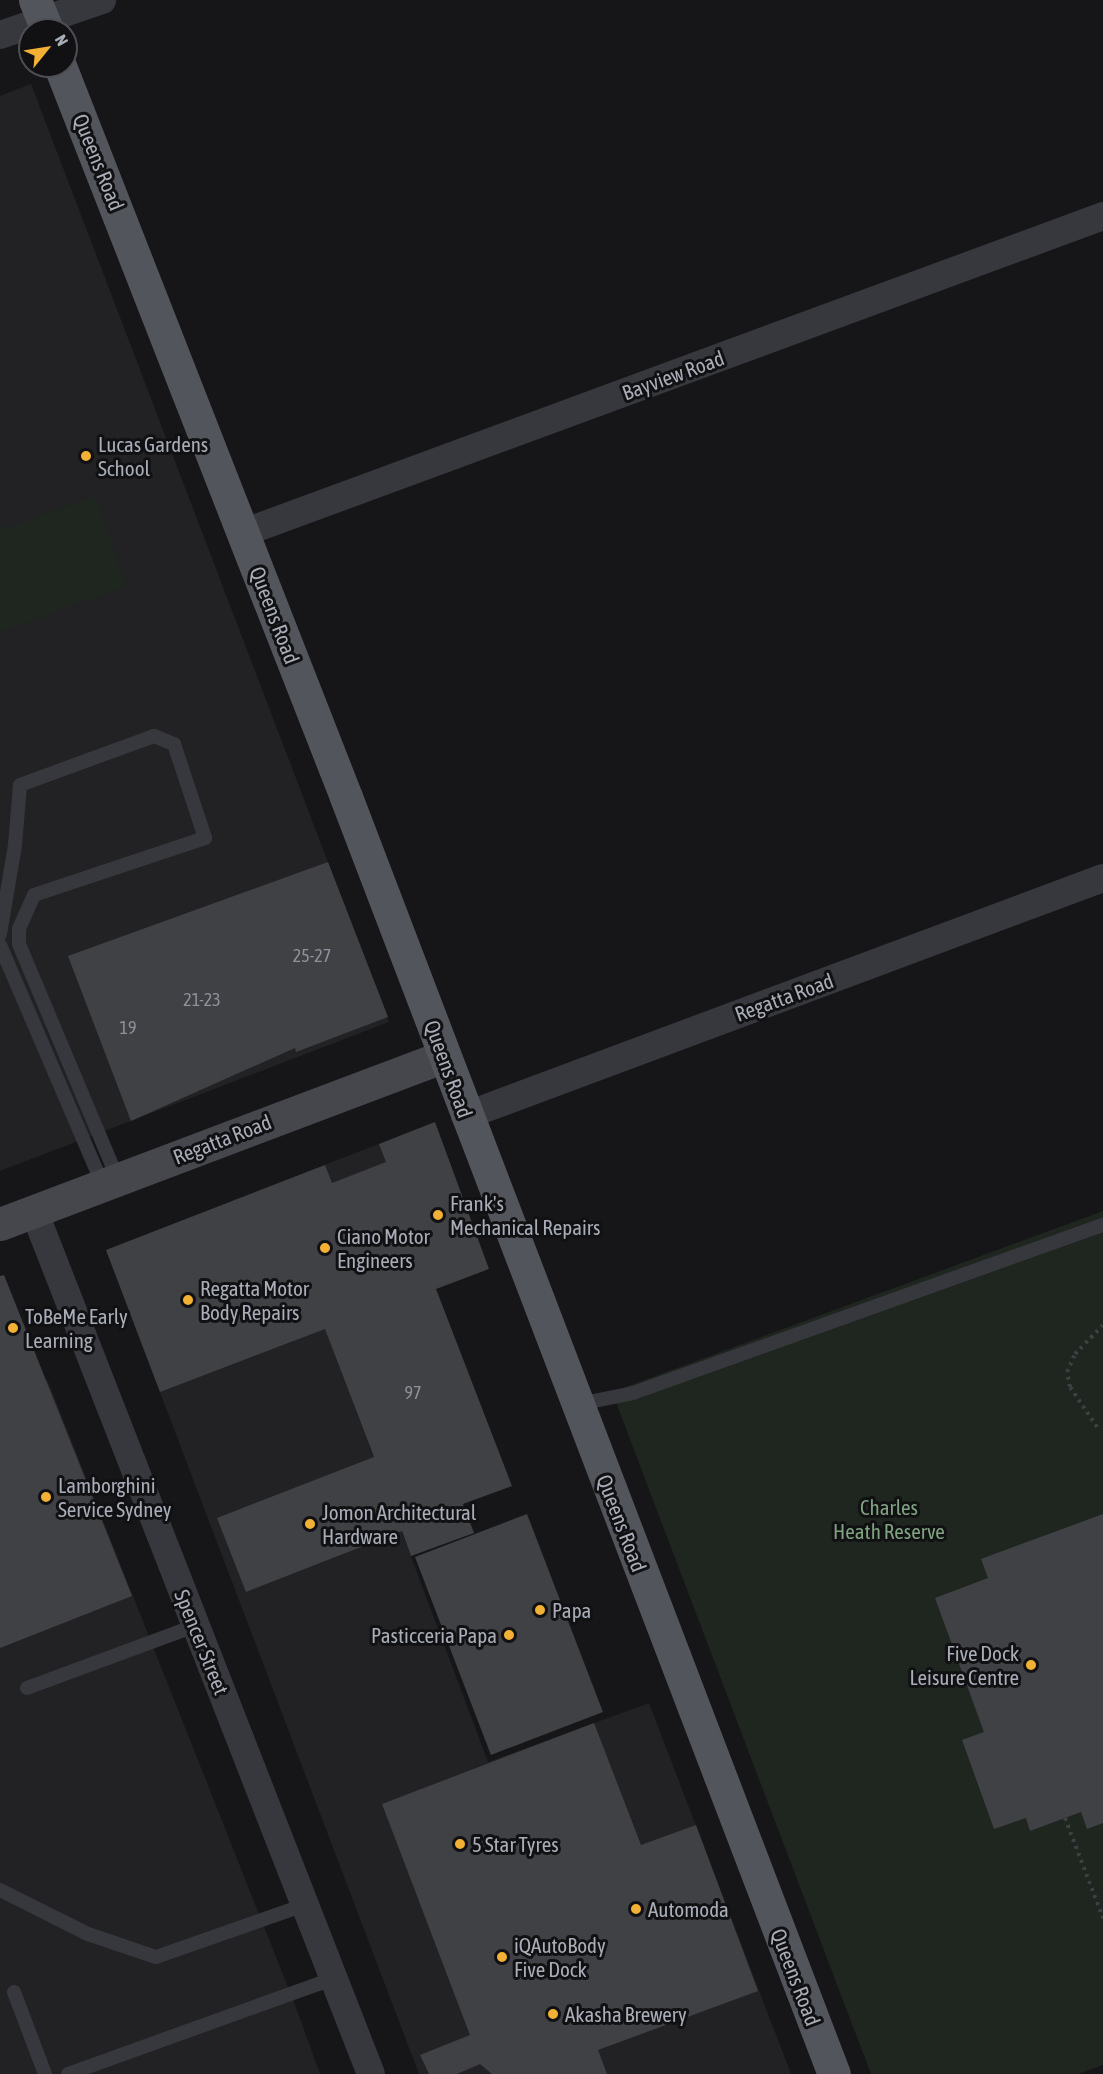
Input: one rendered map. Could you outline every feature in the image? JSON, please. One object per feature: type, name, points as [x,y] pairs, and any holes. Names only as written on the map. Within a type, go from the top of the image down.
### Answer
[{"type":"main road","name":"Queens Road","points":[[65,78],[243,533],[834,2074]]},
{"type":"street","points":[[0,35],[42,17],[102,0]]},
{"type":"street","name":"Bayview Road","points":[[243,533],[1103,216]]},
{"type":"street","name":"Regatta Road","points":[[465,1116],[1103,878]]},
{"type":"street","name":"Regatta Road","points":[[0,1224],[444,1056]]},
{"type":"street","name":"Spencer Street","points":[[34,1211],[195,1626],[307,1904],[370,2074]]},
{"type":"lane","points":[[0,934],[3,892],[15,845],[20,785],[154,736],[174,744],[205,838],[34,894],[19,928],[20,944],[110,1182]]},
{"type":"lane","points":[[3,892],[28,908]]},
{"type":"lane","points":[[0,945],[110,1182]]},
{"type":"lane","points":[[577,1405],[633,1394],[1103,1225]]},
{"type":"lane","points":[[27,1688],[195,1626]]},
{"type":"lane","points":[[0,1890],[88,1934],[156,1957],[307,1904]]},
{"type":"lane","points":[[68,2074],[335,1978]]},
{"type":"lane","points":[[14,1992],[45,2074]]},
{"type":"path","points":[[1097,1427],[1070,1387],[1067,1372],[1075,1354],[1103,1324]]},
{"type":"path","points":[[1065,1818],[1103,1918]]},
{"type":"shaded area","points":[[31,84],[389,1022],[0,1171],[0,96]]},
{"type":"shaded area","points":[[435,1122],[326,1330],[488,1762],[649,1703],[791,2074],[419,2074],[106,1250]]},
{"type":"shaded area","points":[[47,1379],[297,2010],[320,2074],[0,2074],[0,1398]]},
{"type":"green space","points":[[95,496],[127,586],[0,632],[0,530]]},
{"type":"green space","name":"Charles Heath Reserve","points":[[1103,1211],[1103,2065],[1078,2074],[871,2074],[612,1392]]},
{"type":"building","points":[[328,862],[388,1017],[296,1052],[295,1048],[131,1121],[68,956]]},
{"type":"building","points":[[435,1122],[489,1269],[436,1289],[512,1486],[463,1504],[474,1533],[411,1556],[402,1531],[246,1592],[217,1518],[374,1457],[325,1329],[160,1392],[106,1250],[325,1165],[332,1183],[386,1162],[379,1144]]},
{"type":"building","name":"Lamborghini Service Sydney","points":[[4,1275],[132,1596],[0,1648],[0,1276]]},
{"type":"building","name":"Pasticceria Papa","points":[[527,1514],[603,1712],[491,1755],[415,1557]]},
{"type":"building","name":"Five Dock Leisure Centre","points":[[1103,1514],[1103,1823],[1087,1829],[1081,1812],[1030,1831],[1026,1818],[994,1829],[962,1740],[984,1732],[935,1598],[988,1578],[981,1559]]},
{"type":"building","points":[[594,1723],[641,1845],[696,1825],[758,1991],[598,2050],[607,2074],[492,2074],[480,2064],[457,2074],[429,2074],[420,2055],[470,2035],[382,1804]]},
{"type":"place","name":"Lucas Gardens School","points":[[86,456]]},
{"type":"place","name":"Frank's Mechanical Repairs","points":[[438,1215]]},
{"type":"place","name":"Ciano Motor Engineers","points":[[325,1248]]},
{"type":"place","name":"Regatta Motor Body Repairs","points":[[188,1300]]},
{"type":"place","name":"ToBeMe Early Learning","points":[[13,1328]]},
{"type":"place","name":"Lamborghini Service Sydney","points":[[46,1497]]},
{"type":"place","name":"Jomon Architectural Hardware","points":[[310,1524]]},
{"type":"place","name":"Papa","points":[[540,1610]]},
{"type":"place","name":"Pasticceria Papa","points":[[509,1635]]},
{"type":"place","name":"Five Dock Leisure Centre","points":[[1031,1665]]},
{"type":"place","name":"5 Star Tyres","points":[[460,1844]]},
{"type":"place","name":"Automoda","points":[[636,1909]]},
{"type":"place","name":"iQAutoBody Five Dock","points":[[502,1957]]},
{"type":"place","name":"Akasha Brewery","points":[[553,2014]]}]
